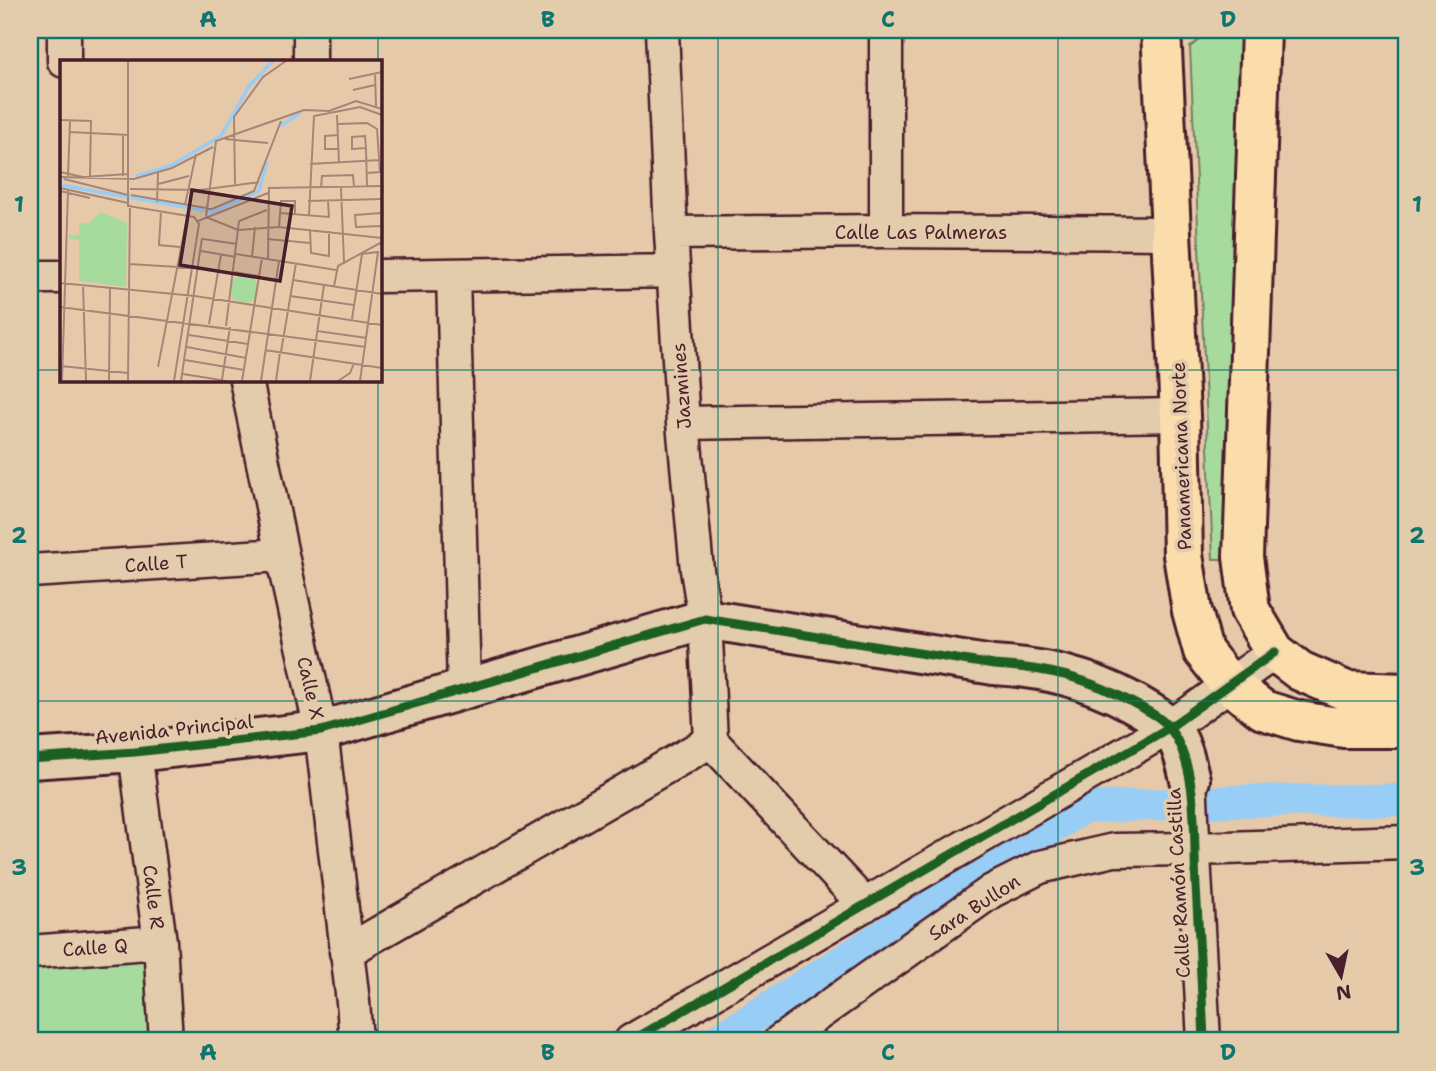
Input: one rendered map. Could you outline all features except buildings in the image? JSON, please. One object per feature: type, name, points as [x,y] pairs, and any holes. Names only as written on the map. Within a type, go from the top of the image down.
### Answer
[{"type":"highway","name":"Panamericana Norte","points":[[1161,30],[1180,415],[1184,555],[1192,611],[1203,651],[1229,684],[1263,710],[1299,721],[1344,728],[1406,728]]},
{"type":"highway","points":[[1261,30],[1242,557],[1250,610],[1275,652],[1300,671],[1346,691],[1406,694]]},
{"type":"street","points":[[64,30],[64,60]]},
{"type":"street","points":[[310,30],[310,60]]},
{"type":"street","name":"Jazmines","points":[[662,30],[683,423],[697,570],[705,620],[711,741]]},
{"type":"street","points":[[886,231],[887,30]]},
{"type":"street","name":"Calle Las Palmeras","points":[[671,233],[1171,233]]},
{"type":"street","points":[[382,276],[673,271]]},
{"type":"street","points":[[453,275],[464,690]]},
{"type":"street","points":[[30,277],[60,277]]},
{"type":"street","name":"Calle X","points":[[246,382],[321,731],[356,1041]]},
{"type":"street","points":[[683,423],[1180,415]]},
{"type":"street","name":"Calle T","points":[[30,571],[282,555]]},
{"type":"street","points":[[705,620],[1062,673],[1120,696],[1170,727]]},
{"type":"street","name":"Avenida Principal","points":[[30,760],[135,752],[321,731],[705,620]]},
{"type":"street","points":[[631,1041],[1170,727],[1275,652]]},
{"type":"street","name":"Calle Ramón Castilla","points":[[1170,727],[1184,756],[1190,780],[1204,1041]]},
{"type":"street","points":[[346,952],[711,741],[865,905]]},
{"type":"street","name":"Calle R","points":[[135,752],[160,942],[166,1041]]},
{"type":"street","name":"Sara Bullon","points":[[780,1041],[992,891],[1040,867],[1114,850],[1194,839],[1406,842]]},
{"type":"street","name":"Calle Q","points":[[30,952],[160,942]]},
{"type":"green space","points":[[1214,30],[1240,33],[1243,53],[1231,559],[1213,559],[1190,47],[1206,33]]},
{"type":"green space","points":[[143,953],[151,966],[157,1041],[30,1041],[30,963]]},
{"type":"waterway","points":[[716,1041],[1083,808],[1234,801],[1406,800]]},
{"type":"cycle path","points":[[30,759],[135,752],[321,731],[705,619],[1068,676],[1102,688],[1156,716],[1171,730],[1187,765],[1193,805],[1204,1041]]},
{"type":"cycle path","points":[[631,1041],[1170,727],[1275,652]]}]
